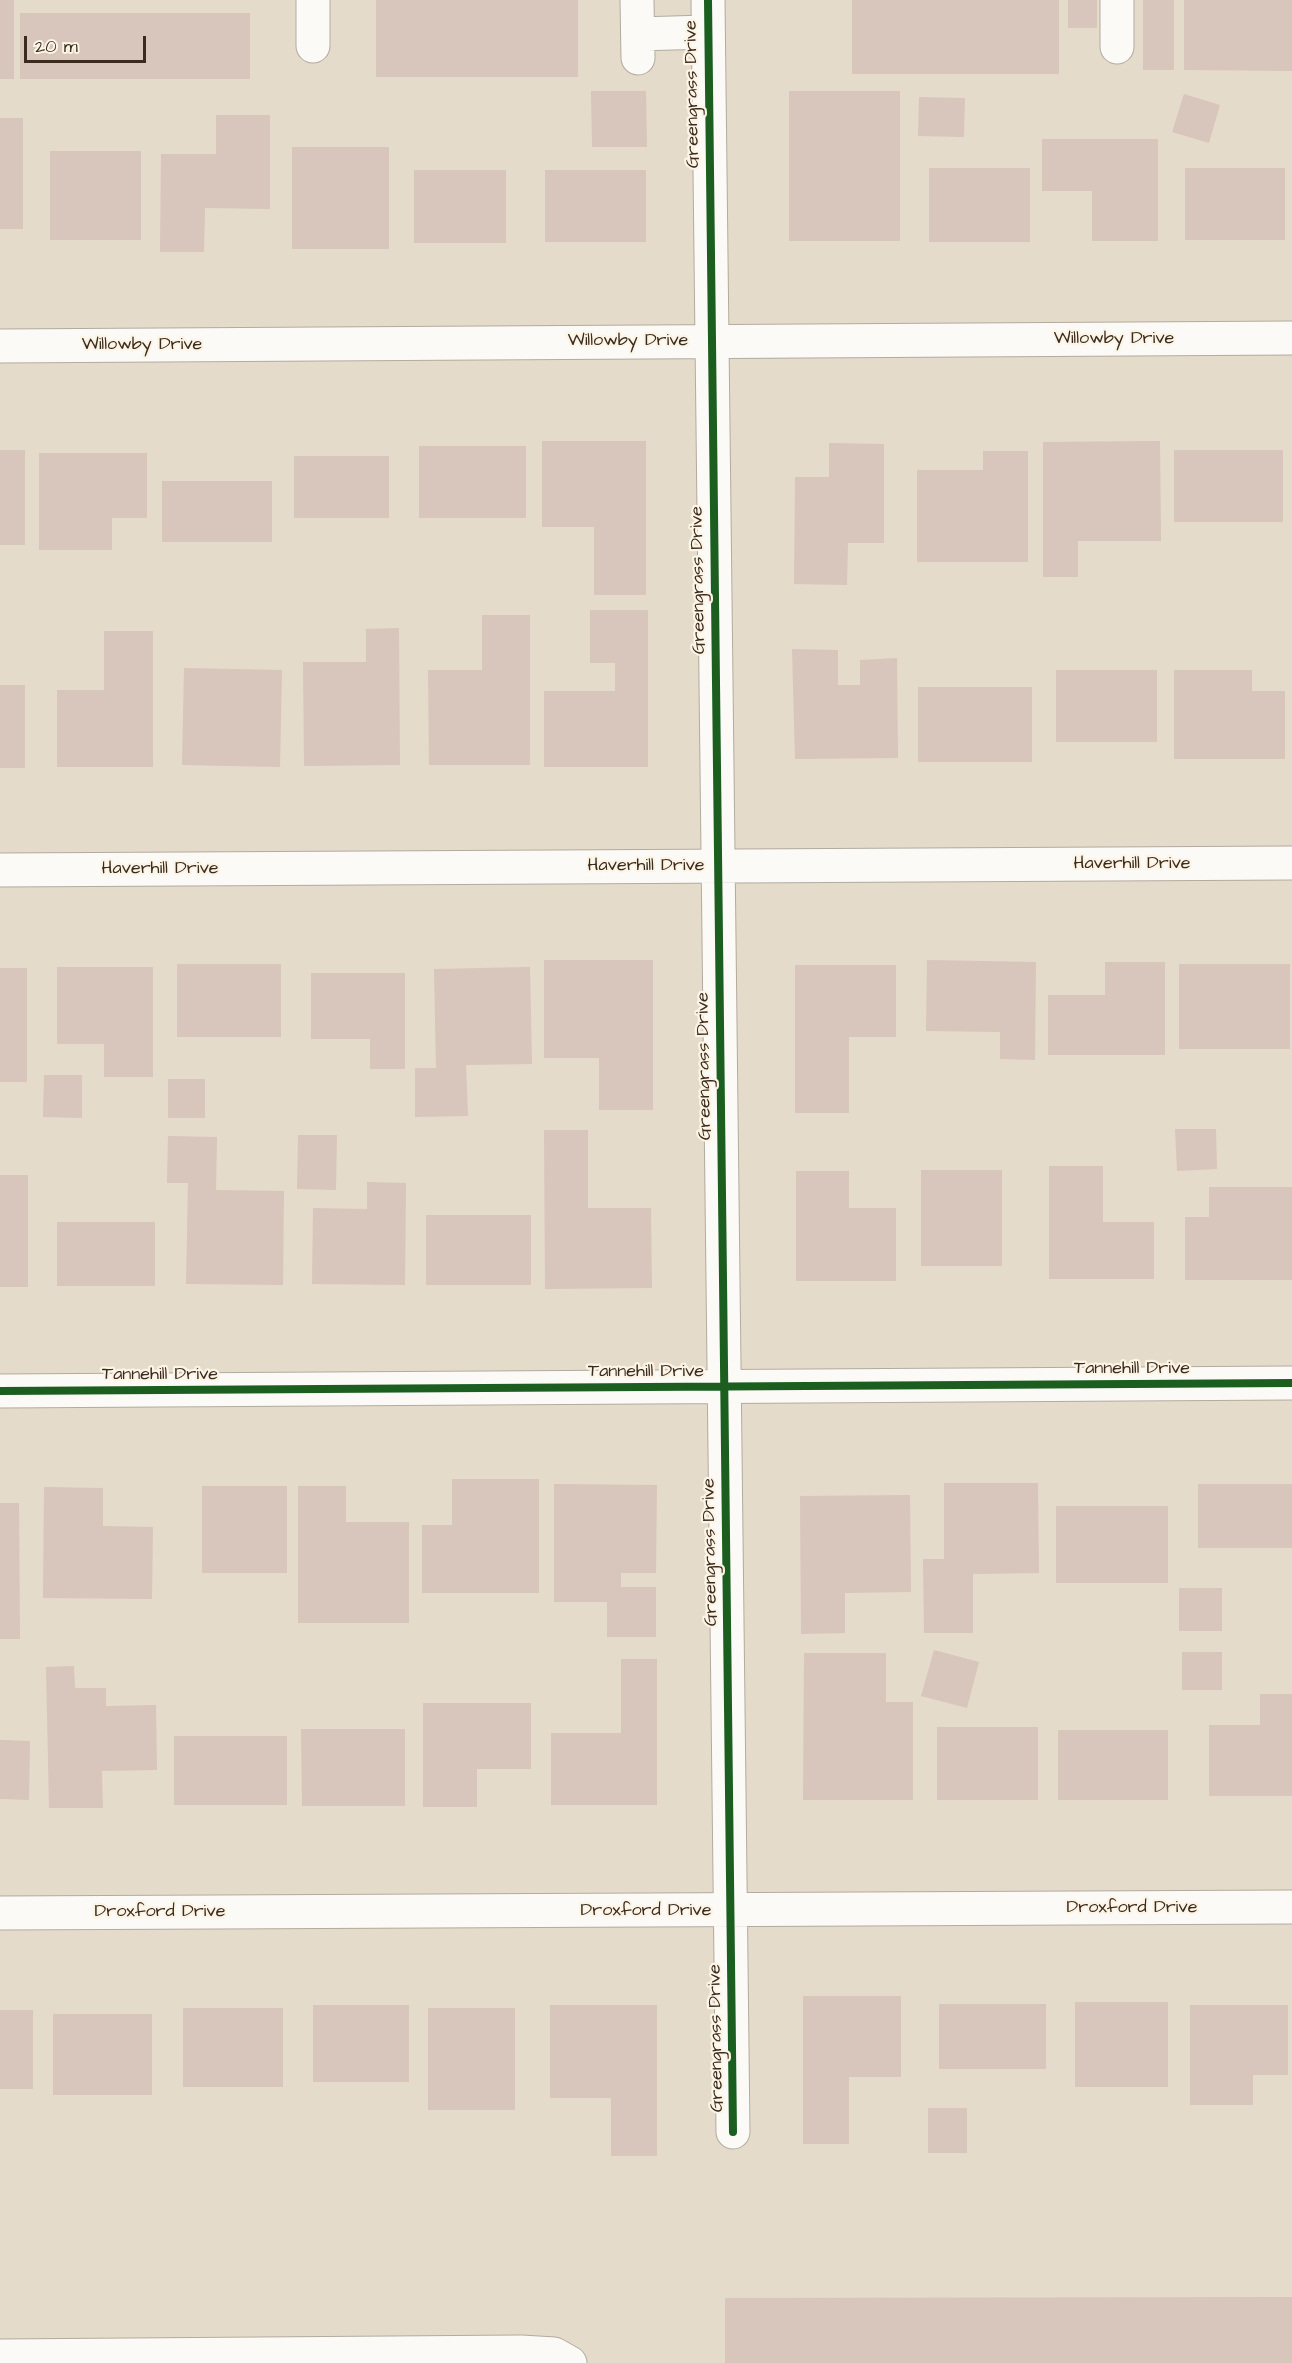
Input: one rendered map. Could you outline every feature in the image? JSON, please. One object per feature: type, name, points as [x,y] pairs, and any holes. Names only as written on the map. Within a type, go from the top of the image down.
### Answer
[{"type":"street","points":[[313,0],[313,46]]},
{"type":"street","points":[[638,0],[638,46],[707,32]]},
{"type":"street","name":"Greengrass Drive","points":[[708,0],[733,2132]]},
{"type":"street","points":[[1117,0],[1117,47]]},
{"type":"street","name":"Willowby Drive","points":[[0,346],[1292,338]]},
{"type":"street","name":"Haverhill Drive","points":[[0,870],[1292,863]]},
{"type":"street","name":"Tannehill Drive","points":[[0,1391],[1292,1383]]},
{"type":"street","name":"Droxford Drive","points":[[0,1913],[1292,1907]]},
{"type":"street","points":[[0,2356],[199,2359],[521,2352],[554,2354],[570,2363]]},
{"type":"building","points":[[0,0],[14,0],[14,79],[0,79]]},
{"type":"building","points":[[376,0],[578,0],[578,77],[376,77]]},
{"type":"building","points":[[852,0],[1059,0],[1059,74],[852,74]]},
{"type":"building","points":[[1068,0],[1097,0],[1097,28],[1068,28]]},
{"type":"building","points":[[1143,0],[1174,0],[1174,70],[1143,70]]},
{"type":"building","points":[[1184,0],[1292,0],[1292,71],[1184,70]]},
{"type":"building","points":[[20,13],[250,13],[250,79],[20,79]]},
{"type":"building","points":[[591,91],[646,91],[647,147],[592,147]]},
{"type":"building","points":[[789,91],[900,91],[900,241],[789,241]]},
{"type":"building","points":[[1184,94],[1220,105],[1209,143],[1172,132]]},
{"type":"building","points":[[919,97],[965,98],[964,137],[918,136]]},
{"type":"building","points":[[216,115],[270,115],[270,209],[205,208],[204,252],[160,252],[161,154],[216,154]]},
{"type":"building","points":[[0,118],[23,118],[23,229],[0,229]]},
{"type":"building","points":[[1042,139],[1158,139],[1158,241],[1092,241],[1092,191],[1042,191]]},
{"type":"building","points":[[292,147],[389,147],[389,249],[292,249]]},
{"type":"building","points":[[50,151],[141,151],[141,240],[50,240]]},
{"type":"building","points":[[929,168],[1030,168],[1030,242],[929,242]]},
{"type":"building","points":[[1185,168],[1285,168],[1285,240],[1185,240]]},
{"type":"building","points":[[414,170],[506,170],[506,243],[414,243]]},
{"type":"building","points":[[545,170],[646,170],[646,242],[545,242]]},
{"type":"building","points":[[542,441],[646,441],[646,595],[594,595],[594,527],[542,527]]},
{"type":"building","points":[[1160,441],[1161,541],[1078,541],[1078,577],[1043,577],[1043,442]]},
{"type":"building","points":[[829,443],[884,444],[884,543],[848,543],[847,585],[794,584],[795,477],[829,477]]},
{"type":"building","points":[[419,446],[526,446],[526,518],[419,518]]},
{"type":"building","points":[[0,450],[25,450],[25,545],[0,545]]},
{"type":"building","points":[[1174,450],[1283,450],[1283,522],[1174,522]]},
{"type":"building","points":[[983,451],[1028,451],[1028,562],[917,562],[917,470],[983,470]]},
{"type":"building","points":[[39,453],[147,453],[147,518],[112,518],[112,550],[39,550]]},
{"type":"building","points":[[294,456],[389,456],[389,518],[294,518]]},
{"type":"building","points":[[162,481],[272,481],[272,542],[162,542]]},
{"type":"building","points":[[590,610],[648,610],[648,767],[544,767],[544,691],[615,691],[615,663],[590,663]]},
{"type":"building","points":[[482,615],[530,615],[530,765],[429,765],[428,670],[482,670]]},
{"type":"building","points":[[399,628],[400,765],[304,766],[303,662],[366,662],[366,629]]},
{"type":"building","points":[[104,631],[153,631],[153,767],[57,767],[57,690],[104,690]]},
{"type":"building","points":[[792,649],[838,650],[838,685],[860,685],[860,660],[897,658],[898,758],[795,759]]},
{"type":"building","points":[[184,668],[282,670],[280,767],[182,765]]},
{"type":"building","points":[[1056,670],[1157,670],[1157,742],[1056,742]]},
{"type":"building","points":[[1174,670],[1252,670],[1252,691],[1285,691],[1285,759],[1174,759]]},
{"type":"building","points":[[0,685],[25,685],[25,768],[0,768]]},
{"type":"building","points":[[918,687],[1032,687],[1032,762],[918,762]]},
{"type":"building","points":[[544,960],[653,960],[653,1110],[599,1110],[599,1058],[544,1058]]},
{"type":"building","points":[[927,960],[1036,962],[1035,1060],[1000,1059],[1000,1032],[926,1031]]},
{"type":"building","points":[[1105,962],[1165,962],[1165,1055],[1048,1055],[1048,995],[1105,995]]},
{"type":"building","points":[[177,964],[281,964],[281,1037],[177,1037]]},
{"type":"building","points":[[1179,964],[1290,964],[1290,1049],[1179,1049]]},
{"type":"building","points":[[795,965],[896,965],[896,1037],[849,1037],[849,1113],[795,1113]]},
{"type":"building","points":[[57,967],[153,967],[153,1077],[104,1077],[104,1044],[57,1044]]},
{"type":"building","points":[[530,967],[532,1064],[466,1065],[468,1116],[415,1117],[415,1068],[436,1068],[434,969]]},
{"type":"building","points":[[0,968],[27,968],[27,1082],[0,1082]]},
{"type":"building","points":[[311,973],[405,973],[405,1069],[370,1069],[370,1039],[311,1039]]},
{"type":"building","points":[[44,1075],[82,1075],[82,1118],[43,1117]]},
{"type":"building","points":[[168,1079],[205,1079],[205,1118],[168,1118]]},
{"type":"building","points":[[1175,1129],[1216,1129],[1217,1169],[1177,1171]]},
{"type":"building","points":[[544,1130],[588,1130],[588,1208],[651,1208],[652,1288],[545,1289]]},
{"type":"building","points":[[298,1135],[337,1135],[336,1190],[297,1189]]},
{"type":"building","points":[[168,1136],[217,1137],[216,1190],[284,1191],[283,1285],[186,1284],[188,1183],[167,1183]]},
{"type":"building","points":[[1049,1166],[1103,1166],[1103,1222],[1154,1222],[1154,1279],[1049,1279]]},
{"type":"building","points":[[921,1170],[1002,1170],[1002,1266],[921,1266]]},
{"type":"building","points":[[796,1171],[849,1171],[849,1208],[896,1208],[896,1281],[796,1281]]},
{"type":"building","points":[[0,1175],[28,1175],[28,1287],[0,1287]]},
{"type":"building","points":[[367,1182],[406,1183],[405,1285],[312,1284],[313,1208],[367,1209]]},
{"type":"building","points":[[1209,1187],[1292,1187],[1292,1280],[1185,1280],[1185,1217],[1209,1217]]},
{"type":"building","points":[[426,1215],[531,1215],[531,1285],[426,1285]]},
{"type":"building","points":[[57,1222],[155,1222],[155,1286],[57,1286]]},
{"type":"building","points":[[452,1479],[539,1479],[539,1593],[422,1593],[422,1525],[452,1525]]},
{"type":"building","points":[[944,1483],[1038,1483],[1039,1573],[973,1574],[973,1633],[924,1633],[923,1559],[944,1559]]},
{"type":"building","points":[[554,1484],[657,1485],[656,1573],[621,1573],[621,1587],[656,1587],[656,1637],[607,1637],[607,1602],[554,1602]]},
{"type":"building","points":[[1198,1484],[1292,1484],[1292,1548],[1198,1548]]},
{"type":"building","points":[[202,1486],[287,1486],[287,1573],[202,1573]]},
{"type":"building","points":[[298,1486],[346,1486],[346,1522],[409,1522],[409,1623],[298,1623]]},
{"type":"building","points":[[44,1487],[103,1488],[103,1526],[153,1527],[152,1599],[43,1598]]},
{"type":"building","points":[[910,1495],[911,1592],[845,1593],[845,1633],[801,1634],[800,1496]]},
{"type":"building","points":[[0,1503],[19,1503],[20,1639],[0,1639]]},
{"type":"building","points":[[1056,1506],[1168,1506],[1168,1583],[1056,1583]]},
{"type":"building","points":[[1179,1588],[1222,1588],[1222,1631],[1179,1631]]},
{"type":"building","points":[[934,1650],[979,1662],[967,1708],[921,1696]]},
{"type":"building","points":[[1182,1652],[1222,1652],[1222,1690],[1182,1690]]},
{"type":"building","points":[[804,1653],[886,1653],[886,1702],[913,1702],[913,1800],[803,1800]]},
{"type":"building","points":[[621,1659],[657,1659],[657,1805],[551,1805],[551,1733],[621,1733]]},
{"type":"building","points":[[74,1666],[75,1688],[106,1688],[106,1706],[156,1705],[157,1770],[102,1771],[103,1808],[49,1808],[46,1667]]},
{"type":"building","points":[[1260,1694],[1292,1694],[1292,1796],[1209,1796],[1209,1725],[1260,1725]]},
{"type":"building","points":[[423,1703],[531,1703],[531,1769],[477,1769],[477,1807],[423,1807]]},
{"type":"building","points":[[937,1727],[1038,1727],[1038,1800],[937,1800]]},
{"type":"building","points":[[301,1729],[405,1729],[405,1806],[302,1806]]},
{"type":"building","points":[[1058,1730],[1168,1730],[1168,1800],[1058,1800]]},
{"type":"building","points":[[174,1736],[287,1736],[287,1805],[174,1805]]},
{"type":"building","points":[[0,1740],[30,1741],[29,1800],[0,1799]]},
{"type":"building","points":[[803,1996],[901,1996],[901,2077],[849,2077],[849,2144],[803,2144]]},
{"type":"building","points":[[1075,2002],[1168,2002],[1168,2087],[1075,2087]]},
{"type":"building","points":[[939,2004],[1046,2004],[1046,2069],[939,2069]]},
{"type":"building","points":[[313,2005],[409,2005],[409,2082],[313,2082]]},
{"type":"building","points":[[550,2005],[657,2005],[657,2156],[611,2156],[611,2098],[550,2098]]},
{"type":"building","points":[[1190,2005],[1288,2005],[1288,2075],[1253,2075],[1253,2105],[1190,2105]]},
{"type":"building","points":[[183,2008],[283,2008],[283,2087],[183,2087]]},
{"type":"building","points":[[428,2008],[515,2008],[515,2110],[428,2110]]},
{"type":"building","points":[[0,2010],[33,2010],[33,2089],[0,2089]]},
{"type":"building","points":[[53,2014],[152,2014],[152,2095],[53,2095]]},
{"type":"building","points":[[928,2108],[967,2108],[967,2153],[928,2153]]},
{"type":"building","points":[[1292,2297],[1292,2363],[725,2363],[725,2298]]},
{"type":"cycle path","points":[[708,0],[733,2132]]},
{"type":"cycle path","points":[[0,1391],[1292,1383]]}]
